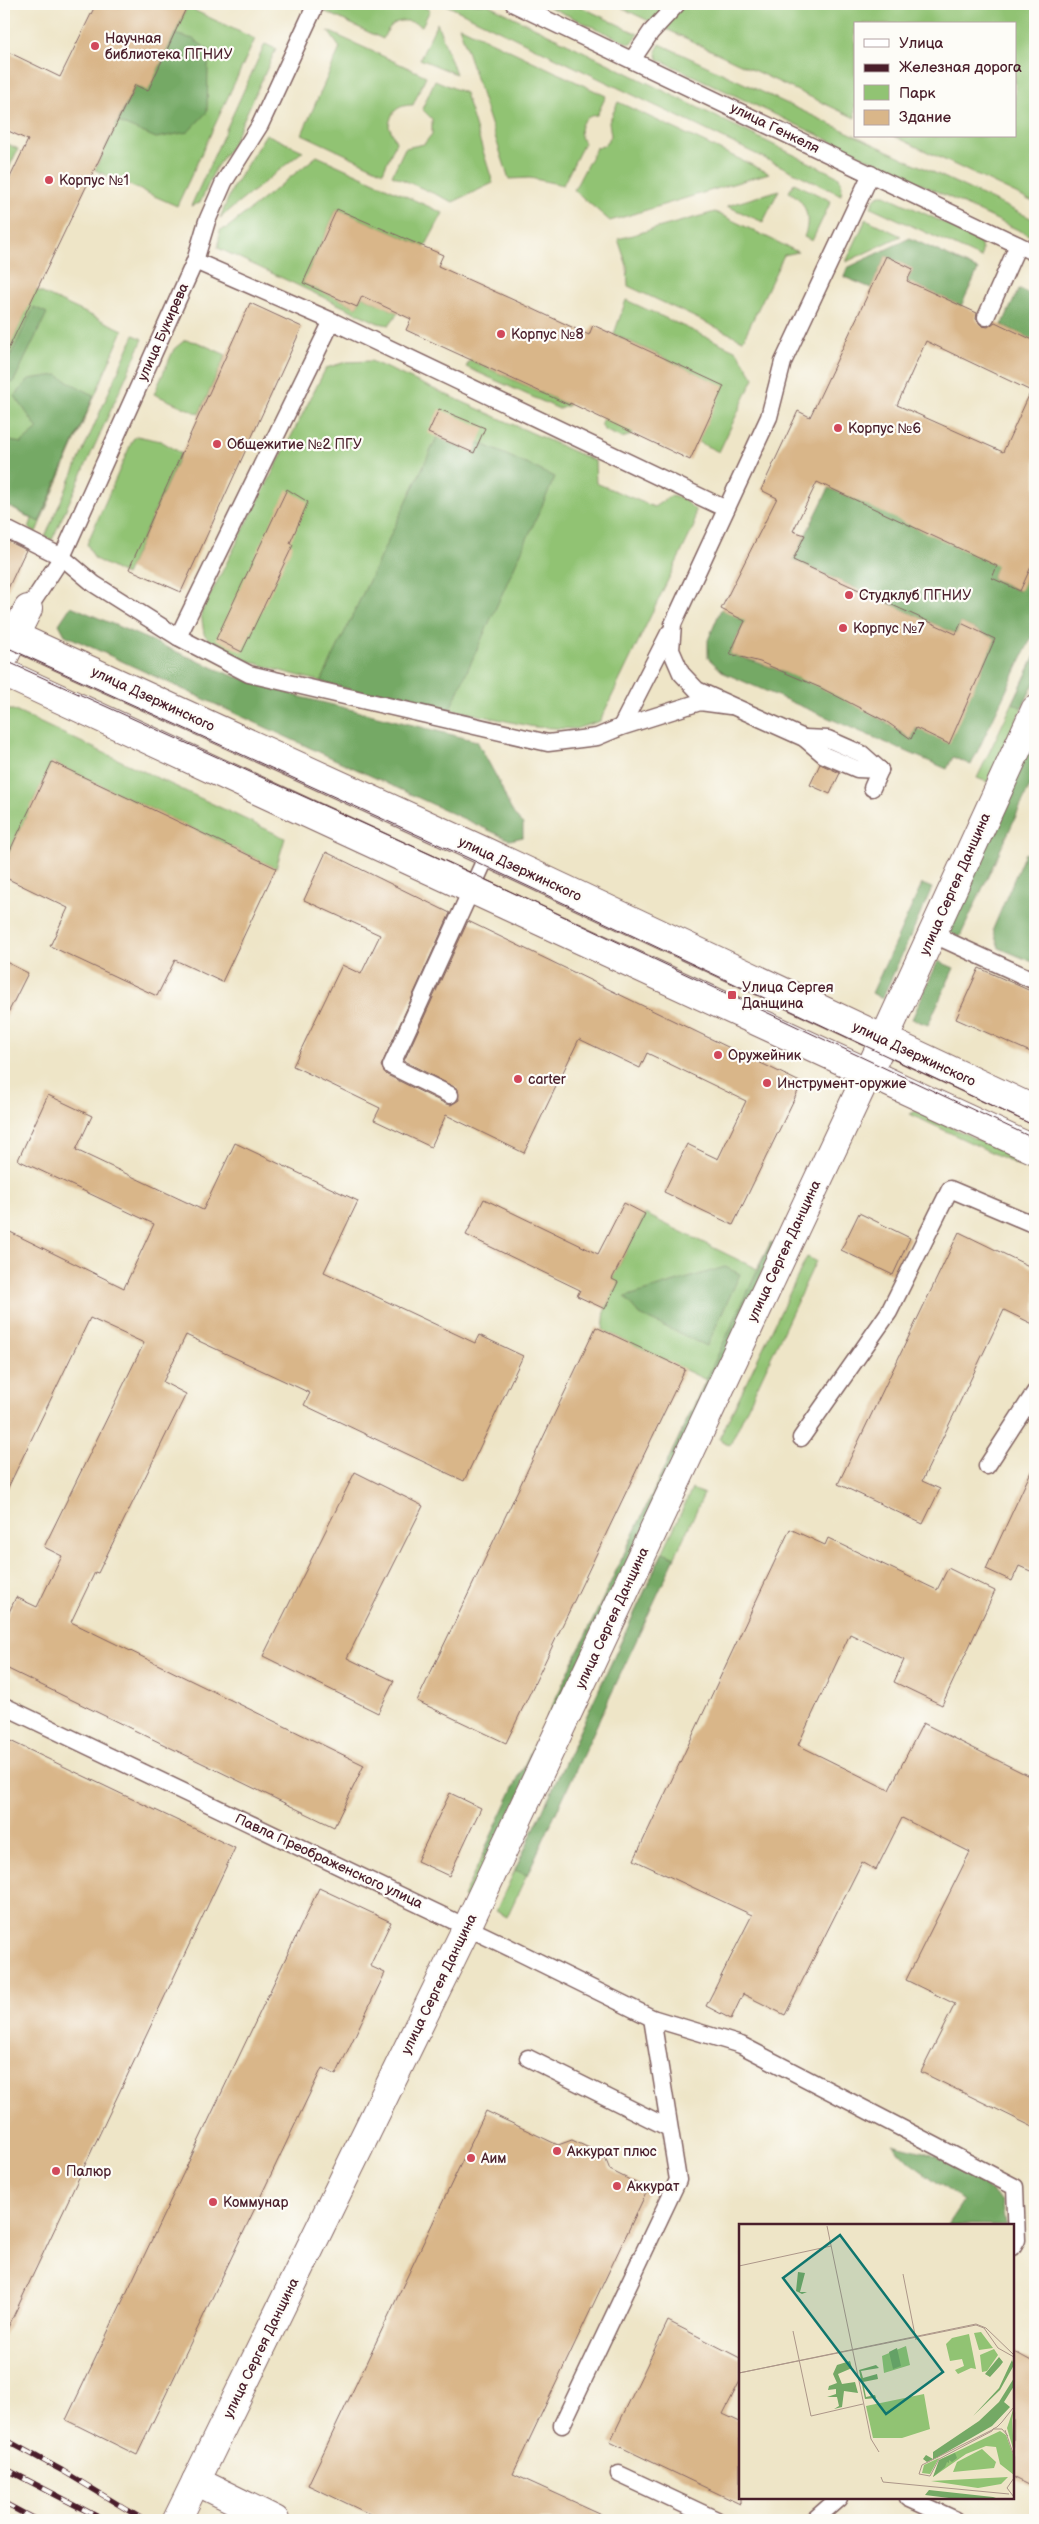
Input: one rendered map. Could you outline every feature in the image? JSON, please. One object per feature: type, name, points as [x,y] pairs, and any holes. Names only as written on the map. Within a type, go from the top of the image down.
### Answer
[{"type":"main road","name":"улица Букирева","points":[[7,641],[28,609]]},
{"type":"main road","name":"улица Дзержинского","points":[[7,641],[488,854],[1035,1110]]},
{"type":"main road","points":[[4,673],[473,888],[1035,1150]]},
{"type":"main road","name":"улица Сергея Данщина","points":[[177,2520],[467,1927],[884,1039],[1035,710]]},
{"type":"main road","points":[[196,2482],[275,2520]]},
{"type":"lane","name":"улица Букирева","points":[[28,609],[62,557],[195,261],[207,221],[224,182],[260,124],[316,4]]},
{"type":"lane","name":"улица Генкеля","points":[[514,4],[1035,253]]},
{"type":"lane","points":[[632,60],[651,32],[677,4]]},
{"type":"lane","points":[[621,727],[673,624],[769,418],[783,362],[871,174]]},
{"type":"lane","points":[[986,318],[1018,245]]},
{"type":"lane","points":[[195,261],[332,321],[726,509]]},
{"type":"lane","points":[[178,637],[332,321]]},
{"type":"lane","points":[[4,528],[62,557],[94,584],[178,637],[249,674],[548,743],[597,737],[621,727],[700,702],[730,706]]},
{"type":"lane","points":[[673,624],[671,650],[681,673],[697,690],[804,738],[824,755],[857,769],[880,770],[872,788]]},
{"type":"lane","points":[[450,1095],[391,1066],[488,854]]},
{"type":"lane","points":[[932,934],[1035,981]]},
{"type":"lane","points":[[801,1438],[889,1312],[950,1190],[1035,1225]]},
{"type":"lane","points":[[988,1466],[1035,1392]]},
{"type":"lane","name":"Павла Преображенского улица","points":[[4,1706],[467,1927],[652,2018],[741,2046],[1015,2187],[1017,2240],[1014,2245]]},
{"type":"lane","points":[[562,2425],[678,2180],[652,2018]]},
{"type":"lane","points":[[528,2058],[669,2128]]},
{"type":"lane","points":[[618,2474],[717,2520]]},
{"type":"lane","points":[[814,2520],[838,2499]]},
{"type":"lane","points":[[910,2499],[956,2520]]},
{"type":"green space","points":[[327,4],[417,4],[430,10],[422,26],[409,21],[399,22],[390,27],[383,39],[324,11]]},
{"type":"green space","points":[[444,4],[487,4],[839,177],[842,186],[841,195]]},
{"type":"green space","points":[[543,4],[575,4],[638,34],[630,44]]},
{"type":"green space","points":[[613,4],[1035,4],[1035,203],[898,138],[1016,138],[1016,22],[854,22],[854,118]]},
{"type":"green space","points":[[187,7],[255,39],[177,206],[95,170],[135,85],[148,91]]},
{"type":"green space","points":[[437,23],[456,74],[420,59]]},
{"type":"green space","points":[[459,26],[606,96],[597,115],[587,118],[582,124],[580,133],[584,143],[563,185],[530,178],[509,179]]},
{"type":"green space","points":[[328,31],[426,76],[413,105],[399,108],[391,116],[389,126],[396,142],[383,172],[302,134],[340,48]]},
{"type":"green space","points":[[174,34],[193,39],[210,51],[207,112],[188,132],[156,138],[118,122],[135,85],[148,90]]},
{"type":"green space","points":[[265,44],[276,49],[232,145],[215,169],[200,203],[191,206]]},
{"type":"green space","points":[[660,44],[854,135],[854,138],[860,138],[1035,220],[1035,238],[658,59],[656,51]]},
{"type":"green space","points":[[435,80],[465,93],[493,183],[453,202],[392,175],[405,148],[424,144],[432,134],[432,119],[422,109]]},
{"type":"green space","points":[[618,102],[769,173],[610,221],[574,190],[596,148],[605,145],[611,136],[609,122]]},
{"type":"green space","points":[[266,134],[303,151],[220,218],[233,187]]},
{"type":"green space","points":[[4,142],[18,149],[4,178]]},
{"type":"green space","points":[[317,156],[443,213],[425,247],[337,209],[303,283],[357,307],[362,296],[398,313],[389,325],[378,323],[218,248],[220,230],[227,228]]},
{"type":"green space","points":[[794,183],[831,201],[812,241],[804,237],[807,218],[804,206],[800,200],[789,192]]},
{"type":"green space","points":[[779,190],[763,222],[727,206]]},
{"type":"green space","points":[[885,195],[979,239],[982,250],[981,258],[871,207],[875,198]]},
{"type":"green space","points":[[715,212],[798,252],[784,255],[743,340],[628,286],[627,266],[618,239]]},
{"type":"green space","points":[[866,219],[901,236],[846,262]]},
{"type":"green space","points":[[910,238],[978,270],[961,306],[918,286],[905,285],[913,269],[886,256],[871,288],[844,277],[847,268]]},
{"type":"green space","points":[[1019,289],[1035,297],[1035,341],[1002,325]]},
{"type":"green space","points":[[36,290],[123,330],[36,532],[29,529],[32,519],[4,504],[4,358]]},
{"type":"green space","points":[[626,300],[737,351],[754,378],[719,452],[698,442],[723,386],[614,334]]},
{"type":"green space","points":[[34,307],[47,313],[13,383],[4,379],[4,369]]},
{"type":"green space","points":[[134,335],[143,339],[52,540],[45,537]]},
{"type":"green space","points":[[185,340],[197,342],[226,355],[199,414],[154,394],[174,349]]},
{"type":"green space","points":[[470,360],[569,405],[559,409],[466,367]]},
{"type":"green space","points":[[371,361],[595,461],[596,483],[654,507],[672,495],[684,499],[695,510],[694,526],[600,721],[575,729],[534,727],[450,709],[383,698],[277,670],[237,657],[216,647],[204,634],[201,613],[326,368],[346,362]]},
{"type":"green space","points":[[57,375],[94,396],[39,522],[4,504],[4,440],[21,443],[38,429],[15,396],[29,379]]},
{"type":"green space","points":[[607,410],[637,424],[632,435],[622,438],[604,430],[601,423]]},
{"type":"green space","points":[[137,436],[161,441],[181,453],[126,575],[95,559],[87,544],[133,439]]},
{"type":"green space","points":[[437,437],[474,453],[478,442],[555,477],[450,709],[383,698],[321,682]]},
{"type":"green space","points":[[829,488],[1000,561],[992,578],[1019,591],[1035,558],[1035,630],[971,765],[953,757],[947,769],[724,673],[708,658],[708,640],[721,609],[746,619],[730,654],[754,661],[824,689],[869,712],[911,739],[916,728],[948,743],[995,639],[961,623],[956,634],[793,560]]},
{"type":"green space","points":[[71,606],[228,674],[301,697],[477,741],[499,782],[510,808],[523,824],[523,837],[510,840],[65,635],[59,624]]},
{"type":"green space","points":[[1035,656],[1035,681],[987,782],[977,778]]},
{"type":"green space","points":[[1035,656],[1035,681],[1022,708],[1013,703]]},
{"type":"green space","points":[[4,710],[13,710],[285,838],[276,868],[52,762],[6,859],[4,858]]},
{"type":"green space","points":[[1035,736],[1035,775],[960,937],[945,930]]},
{"type":"green space","points":[[1025,853],[1035,857],[1035,963],[999,948],[993,929]]},
{"type":"green space","points":[[922,884],[932,888],[882,999],[872,993]]},
{"type":"green space","points":[[938,961],[954,968],[928,1025],[912,1019]]},
{"type":"green space","points":[[916,1111],[1035,1166],[1035,1173],[910,1114]]},
{"type":"green space","points":[[645,1214],[757,1269],[771,1242],[471,1901],[463,1897],[706,1380],[603,1330],[605,1309],[618,1283],[612,1279]]},
{"type":"green space","points":[[771,1242],[779,1245],[491,1858],[482,1855]]},
{"type":"green space","points":[[807,1257],[816,1261],[730,1445],[719,1439]]},
{"type":"green space","points":[[725,1267],[740,1274],[707,1346],[640,1315],[625,1297]]},
{"type":"green space","points":[[692,1489],[704,1494],[507,1917],[496,1911]]},
{"type":"green space","points":[[663,1552],[675,1557],[527,1875],[515,1870]]},
{"type":"green space","points":[[892,2144],[924,2152],[965,2168],[1002,2201],[1006,2224],[948,2224],[963,2201],[909,2162]]},
{"type":"building","name":"Корпус №1","points":[[96,4],[188,4],[148,91],[135,85],[4,358],[4,190],[28,140],[4,129],[4,50],[60,77]]},
{"type":"building","name":"Корпус №8","points":[[337,209],[443,255],[438,266],[589,335],[593,325],[724,386],[690,460],[570,403],[569,405],[406,330],[411,319],[362,296],[357,307],[303,283]]},
{"type":"building","points":[[886,256],[913,269],[907,281],[977,313],[976,319],[982,326],[988,327],[995,322],[1035,341],[1035,558],[1020,591],[992,578],[997,566],[817,482],[793,531],[805,535],[793,560],[956,634],[961,623],[995,639],[949,744],[916,728],[911,739],[887,722],[821,688],[760,662],[730,654],[745,621],[721,609],[777,498],[761,490],[798,411],[810,417]],"holes":[[[926,341],[1031,391],[1003,452],[897,405]]]},
{"type":"building","name":"Общежитие №2 ПГУ","points":[[250,303],[302,327],[181,592],[129,569]]},
{"type":"building","points":[[439,409],[485,428],[474,453],[428,433]]},
{"type":"building","points":[[287,489],[308,502],[290,543],[293,545],[242,652],[216,639]]},
{"type":"building","points":[[4,539],[26,550],[4,597]]},
{"type":"building","points":[[52,762],[276,868],[222,982],[175,960],[157,996],[50,946],[68,908],[4,877],[4,863]]},
{"type":"building","points":[[820,764],[840,773],[830,794],[810,785]]},
{"type":"building","points":[[326,852],[450,913],[381,1066],[387,1075],[446,1104],[451,1105],[459,1100],[458,1089],[404,1061],[468,921],[802,1083],[733,1225],[664,1192],[687,1144],[718,1159],[746,1101],[647,1053],[640,1068],[579,1039],[524,1153],[446,1115],[431,1147],[374,1120],[380,1108],[293,1066],[342,965],[361,974],[380,935],[304,900]]},
{"type":"building","points":[[4,961],[28,973],[4,1021]]},
{"type":"building","points":[[979,968],[1035,993],[1035,1054],[956,1019]]},
{"type":"building","points":[[48,1095],[92,1116],[76,1150],[203,1210],[235,1143],[358,1201],[324,1272],[475,1343],[479,1335],[523,1356],[464,1481],[304,1405],[310,1393],[186,1335],[163,1382],[186,1394],[98,1573],[95,1572],[71,1622],[364,1765],[334,1827],[4,1667],[4,1623],[16,1597],[37,1607],[62,1556],[44,1547],[144,1343],[90,1318],[4,1496],[4,1229],[124,1288],[154,1224],[18,1160]]},
{"type":"building","points":[[484,1199],[598,1254],[624,1203],[645,1214],[612,1279],[618,1282],[605,1309],[577,1296],[580,1290],[466,1235]]},
{"type":"building","points":[[859,1213],[910,1238],[893,1275],[841,1250]]},
{"type":"building","points":[[959,1232],[1035,1269],[1035,1325],[1004,1310],[922,1481],[940,1489],[923,1524],[838,1484]]},
{"type":"building","points":[[596,1327],[685,1369],[506,1743],[417,1701]]},
{"type":"building","points":[[1035,1463],[1035,1573],[1019,1566],[1012,1581],[986,1569]]},
{"type":"building","points":[[355,1472],[423,1506],[347,1658],[394,1681],[378,1713],[263,1656]]},
{"type":"building","points":[[790,1529],[825,1545],[828,1538],[937,1590],[948,1568],[995,1591],[942,1705],[894,1682],[904,1660],[850,1634],[798,1745],[889,1790],[923,1723],[1035,1779],[1035,2128],[921,2072],[955,2004],[906,1980],[970,1852],[902,1818],[876,1870],[862,1862],[785,2015],[743,1994],[731,2019],[706,2006],[752,1915],[634,1860]]},
{"type":"building","points":[[4,1738],[235,1848],[4,2336]]},
{"type":"building","points":[[450,1793],[481,1808],[449,1876],[417,1861]]},
{"type":"building","name":"Коммунар","points":[[319,1888],[391,1922],[370,1966],[385,1973],[336,2075],[322,2068],[137,2455],[66,2420]]},
{"type":"building","points":[[486,2111],[558,2145],[572,2140],[604,2155],[610,2170],[648,2189],[513,2474],[614,2520],[382,2520],[308,2485]]},
{"type":"building","points":[[668,2321],[739,2357],[739,2383],[723,2414],[739,2422],[740,2504],[610,2442]]},
{"type":"building","points":[[1014,2352],[1035,2363],[1035,2488],[1014,2478]]},
{"type":"tram line","points":[[4,646],[466,857],[1035,1126]]},
{"type":"tram line","points":[[4,660],[463,869],[1035,1139]]},
{"type":"railway","points":[[4,2439],[63,2471],[144,2520]]},
{"type":"railway","points":[[4,2468],[104,2520]]},
{"type":"railway","points":[[4,2503],[36,2520]]},
{"type":"place","name":"Научная библиотека ПГНИУ","points":[[95,46]]},
{"type":"place","name":"Корпус №1","points":[[49,180]]},
{"type":"place","name":"Корпус №8","points":[[501,334]]},
{"type":"place","name":"Корпус №6","points":[[838,428]]},
{"type":"place","name":"Общежитие №2 ПГУ","points":[[217,444]]},
{"type":"place","name":"Студклуб ПГНИУ","points":[[849,595]]},
{"type":"place","name":"Корпус №7","points":[[843,628]]},
{"type":"place","name":"Улица Сергея Данщина","points":[[732,995]]},
{"type":"place","name":"Оружейник","points":[[718,1055]]},
{"type":"place","name":"carter","points":[[518,1079]]},
{"type":"place","name":"Инструмент-оружие","points":[[767,1083]]},
{"type":"place","name":"Аккурат плюс","points":[[557,2151]]},
{"type":"place","name":"Аим","points":[[471,2158]]},
{"type":"place","name":"Палюр","points":[[56,2171]]},
{"type":"place","name":"Аккурат","points":[[617,2186]]},
{"type":"place","name":"Коммунар","points":[[213,2202]]}]
